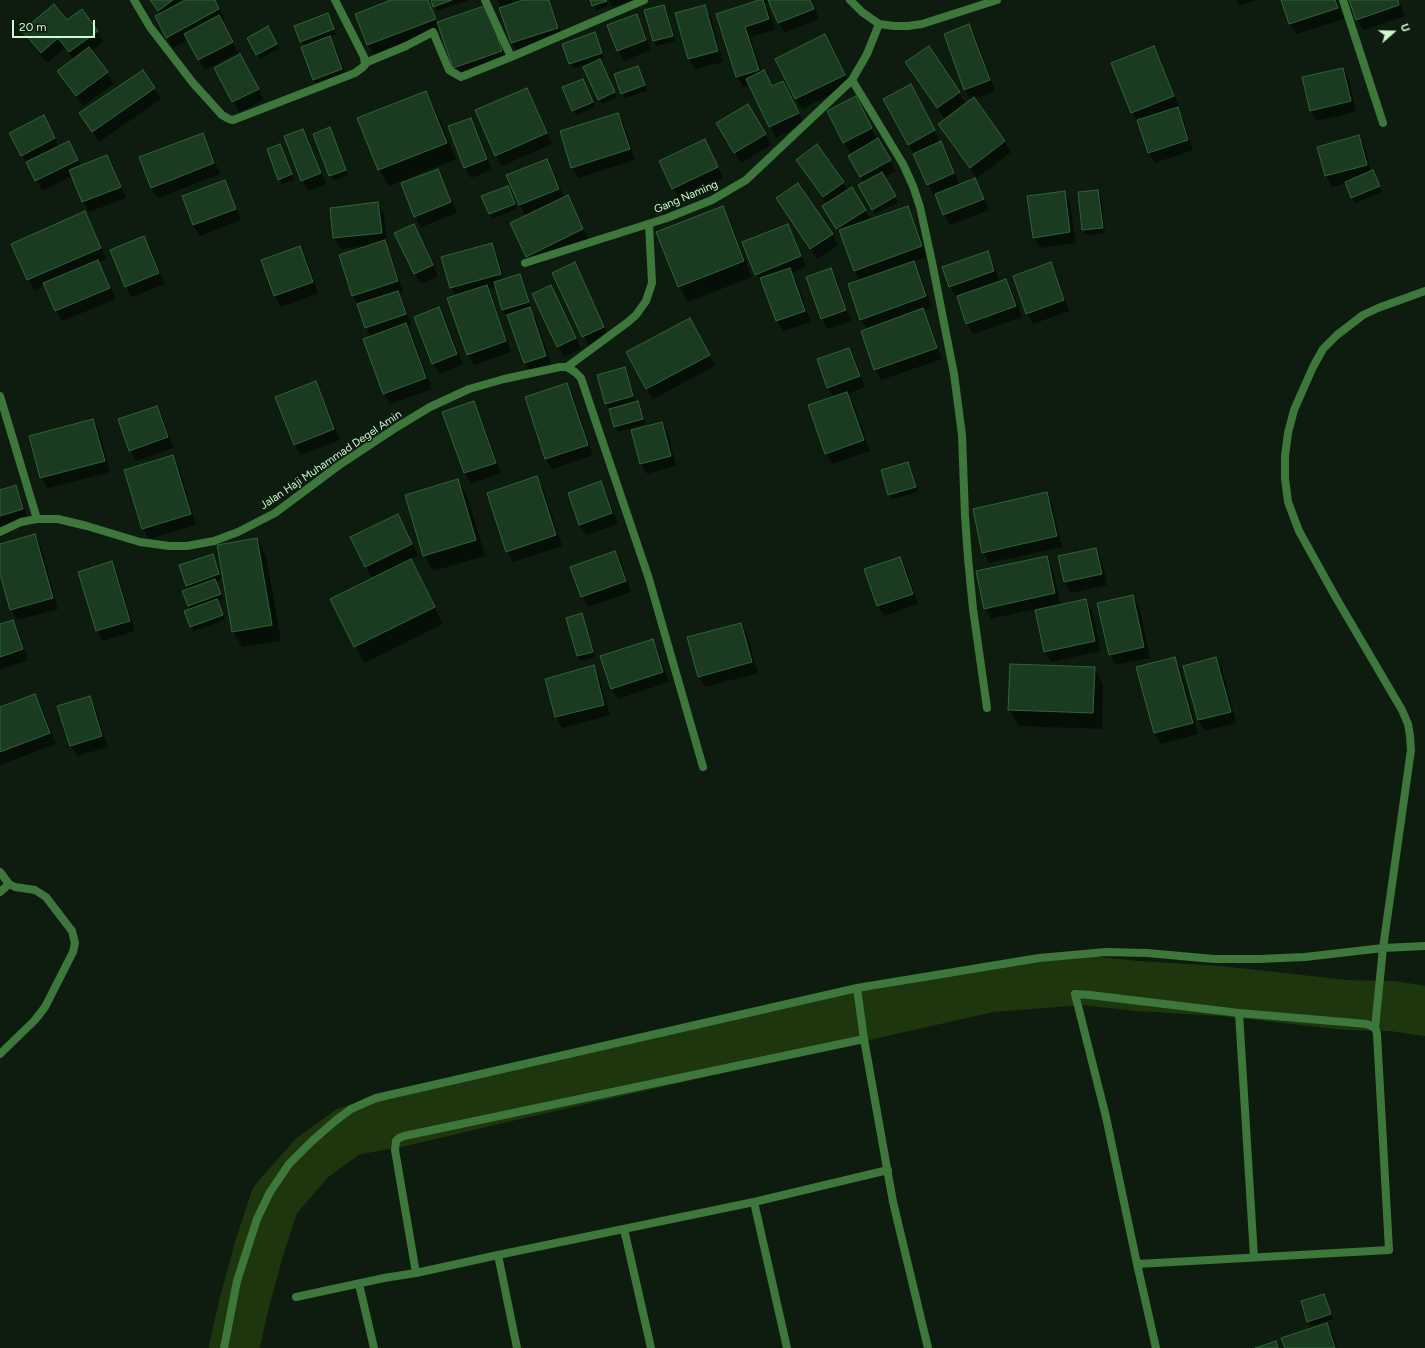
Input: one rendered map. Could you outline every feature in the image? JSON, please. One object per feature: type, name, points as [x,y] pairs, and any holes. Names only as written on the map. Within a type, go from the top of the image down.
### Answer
[{"type":"street","points":[[134,0],[150,27],[188,77],[222,115],[233,120],[355,73],[364,67],[365,63],[406,46],[433,32],[449,70],[461,76],[510,57],[644,0]]},
{"type":"street","points":[[335,0],[362,52],[365,63]]},
{"type":"street","points":[[485,0],[510,57]]},
{"type":"street","points":[[850,0],[862,12],[879,24],[894,26],[922,24],[997,0]]},
{"type":"street","points":[[1342,0],[1383,123]]},
{"type":"street","name":"Gang Naming","points":[[525,263],[649,224],[712,200],[746,180],[852,80],[867,54],[879,24]]},
{"type":"street","points":[[852,80],[903,164],[913,186],[920,207],[932,262],[954,374],[962,435],[968,558],[973,609],[987,708]]},
{"type":"street","name":"Jalan Haji Muhammad Degel Amin","points":[[0,532],[20,522],[37,519],[58,519],[140,542],[169,546],[188,546],[214,541],[238,532],[275,513],[338,466],[430,407],[469,389],[504,379],[566,367],[628,322],[636,315],[646,301],[652,283],[649,224]]},
{"type":"street","points":[[1137,1264],[1389,1250],[1377,1034],[1375,1028],[1383,948],[1410,750],[1410,736],[1408,724],[1402,710],[1298,531],[1288,502],[1285,478],[1285,456],[1288,433],[1294,410],[1313,367],[1323,349],[1337,335],[1363,315],[1425,291]]},
{"type":"street","points":[[566,367],[575,372],[581,378],[649,579],[703,767]]},
{"type":"street","points":[[0,396],[37,519]]},
{"type":"street","points":[[0,872],[9,884],[15,887],[35,890],[46,897],[72,931],[75,943],[73,952],[45,1007],[35,1020],[0,1054]]},
{"type":"street","points":[[0,892],[9,884]]},
{"type":"street","points":[[224,1348],[237,1281],[257,1219],[270,1192],[289,1164],[300,1152],[351,1109],[376,1098],[857,988],[1039,958],[1081,953],[1106,952],[1147,953],[1214,959],[1259,959],[1305,957],[1383,948],[1425,946]]},
{"type":"street","points":[[857,988],[864,1039],[903,1248],[928,1348]]},
{"type":"street","points":[[1156,1348],[1106,1117],[1075,994],[1239,1013],[1367,1024],[1375,1028]]},
{"type":"street","points":[[1239,1013],[1254,1257]]},
{"type":"street","points":[[416,1273],[395,1150],[396,1141],[399,1138],[411,1134],[864,1039]]},
{"type":"street","points":[[296,1297],[754,1202],[888,1170]]},
{"type":"street","points":[[754,1202],[787,1348]]},
{"type":"street","points":[[624,1229],[651,1348]]},
{"type":"street","points":[[498,1255],[517,1348]]},
{"type":"street","points":[[359,1284],[374,1348]]},
{"type":"building","points":[[150,0],[173,0],[158,11]]},
{"type":"building","points":[[185,0],[215,0],[219,9],[166,38],[155,16]]},
{"type":"building","points":[[391,0],[428,0],[436,19],[367,45],[355,14]]},
{"type":"building","points":[[431,0],[452,0],[433,7]]},
{"type":"building","points":[[523,0],[549,0],[558,28],[511,43],[499,8]]},
{"type":"building","points":[[590,0],[606,0],[607,1],[592,6]]},
{"type":"building","points":[[763,0],[769,19],[745,27],[759,70],[736,77],[716,14]]},
{"type":"building","points":[[768,0],[810,0],[814,9],[778,23]]},
{"type":"building","points":[[1281,0],[1335,0],[1338,8],[1289,24]]},
{"type":"building","points":[[1349,0],[1398,0],[1399,5],[1356,20]]},
{"type":"building","points":[[54,4],[67,20],[82,9],[98,31],[69,52],[58,38],[41,53],[22,31]]},
{"type":"building","points":[[487,5],[502,51],[453,68],[437,22]]},
{"type":"building","points":[[664,5],[673,36],[653,41],[644,10]]},
{"type":"building","points":[[705,5],[718,51],[688,59],[675,13]]},
{"type":"building","points":[[328,13],[334,29],[300,42],[294,26]]},
{"type":"building","points":[[637,14],[646,40],[617,51],[607,25]]},
{"type":"building","points":[[219,15],[233,42],[198,60],[184,34]]},
{"type":"building","points":[[969,24],[990,80],[964,90],[944,34]]},
{"type":"building","points":[[268,26],[277,44],[256,55],[247,38]]},
{"type":"building","points":[[595,32],[602,53],[569,64],[562,44]]},
{"type":"building","points":[[825,34],[845,75],[795,99],[775,59]]},
{"type":"building","points":[[330,36],[342,69],[313,80],[301,47]]},
{"type":"building","points":[[929,46],[960,92],[937,108],[905,62]]},
{"type":"building","points":[[1154,46],[1174,96],[1131,113],[1111,63]]},
{"type":"building","points":[[89,47],[108,72],[76,96],[57,71]]},
{"type":"building","points":[[240,54],[259,89],[232,102],[214,68]]},
{"type":"building","points":[[600,59],[615,92],[598,100],[583,67]]},
{"type":"building","points":[[638,66],[645,85],[621,94],[614,74]]},
{"type":"building","points":[[1343,68],[1351,101],[1310,111],[1302,77]]},
{"type":"building","points":[[143,70],[155,88],[92,132],[79,113]]},
{"type":"building","points":[[764,70],[772,86],[783,81],[799,113],[769,127],[746,79]]},
{"type":"building","points":[[583,79],[593,102],[572,111],[562,87]]},
{"type":"building","points":[[911,84],[935,130],[908,145],[883,99]]},
{"type":"building","points":[[527,88],[547,133],[495,156],[475,110]]},
{"type":"building","points":[[426,91],[447,143],[378,170],[357,118]]},
{"type":"building","points":[[856,96],[872,128],[843,143],[827,111]]},
{"type":"building","points":[[974,97],[1005,141],[970,168],[938,124]]},
{"type":"building","points":[[748,104],[766,134],[734,153],[716,123]]},
{"type":"building","points":[[1178,107],[1188,140],[1148,153],[1137,120]]},
{"type":"building","points":[[618,113],[630,149],[571,168],[560,131]]},
{"type":"building","points":[[44,115],[55,138],[21,156],[9,133]]},
{"type":"building","points":[[471,118],[487,159],[464,168],[448,126]]},
{"type":"building","points":[[330,127],[346,170],[329,176],[313,134]]},
{"type":"building","points":[[303,129],[321,173],[301,181],[284,136]]},
{"type":"building","points":[[203,133],[214,163],[151,188],[139,157]]},
{"type":"building","points":[[1359,135],[1367,165],[1325,176],[1317,147]]},
{"type":"building","points":[[878,138],[891,160],[860,177],[848,156]]},
{"type":"building","points":[[705,139],[718,167],[672,189],[659,161]]},
{"type":"building","points":[[69,141],[78,160],[35,181],[26,162]]},
{"type":"building","points":[[941,141],[954,173],[927,185],[913,154]]},
{"type":"building","points":[[280,144],[292,174],[278,180],[267,149]]},
{"type":"building","points":[[817,144],[844,182],[823,197],[796,160]]},
{"type":"building","points":[[107,155],[121,187],[82,202],[69,170]]},
{"type":"building","points":[[547,159],[559,189],[519,205],[506,175]]},
{"type":"building","points":[[438,169],[451,202],[414,217],[401,183]]},
{"type":"building","points":[[1373,170],[1380,186],[1351,198],[1345,182]]},
{"type":"building","points":[[882,172],[896,196],[872,210],[858,185]]},
{"type":"building","points":[[975,178],[984,199],[943,215],[935,194]]},
{"type":"building","points":[[225,180],[236,209],[193,225],[182,196]]},
{"type":"building","points":[[798,183],[833,234],[810,249],[776,198]]},
{"type":"building","points":[[508,186],[515,204],[489,214],[481,196]]},
{"type":"building","points":[[852,187],[866,210],[836,229],[822,206]]},
{"type":"building","points":[[1098,190],[1103,228],[1082,230],[1078,192]]},
{"type":"building","points":[[1065,191],[1070,232],[1033,238],[1027,196]]},
{"type":"building","points":[[568,195],[583,229],[526,257],[510,223]]},
{"type":"building","points":[[378,202],[382,233],[333,238],[330,208]]},
{"type":"building","points":[[723,206],[744,261],[678,287],[656,232]]},
{"type":"building","points":[[908,206],[922,246],[854,271],[839,230]]},
{"type":"building","points":[[85,211],[101,248],[27,280],[11,244]]},
{"type":"building","points":[[414,224],[433,265],[414,274],[394,233]]},
{"type":"building","points":[[788,224],[801,256],[755,275],[742,242]]},
{"type":"building","points":[[144,236],[159,273],[125,287],[110,250]]},
{"type":"building","points":[[385,240],[398,281],[352,296],[339,255]]},
{"type":"building","points":[[492,243],[501,274],[450,288],[441,257]]},
{"type":"building","points":[[300,246],[313,282],[274,296],[261,260]]},
{"type":"building","points":[[988,251],[994,271],[949,287],[942,267]]},
{"type":"building","points":[[98,260],[110,288],[55,311],[43,283]]},
{"type":"building","points":[[914,261],[926,296],[860,320],[848,284]]},
{"type":"building","points":[[575,262],[604,327],[582,337],[552,273]]},
{"type":"building","points":[[1051,262],[1064,300],[1026,314],[1013,276]]},
{"type":"building","points":[[790,268],[805,311],[776,321],[760,278]]},
{"type":"building","points":[[831,268],[846,310],[821,319],[806,277]]},
{"type":"building","points":[[520,274],[529,302],[502,310],[494,282]]},
{"type":"building","points":[[1006,279],[1016,306],[966,324],[957,296]]},
{"type":"building","points":[[487,285],[506,341],[467,355],[447,298]]},
{"type":"building","points":[[551,285],[576,338],[557,347],[532,294]]},
{"type":"building","points":[[398,291],[406,314],[365,328],[357,304]]},
{"type":"building","points":[[439,307],[457,354],[432,364],[414,317]]},
{"type":"building","points":[[530,307],[546,356],[524,363],[507,315]]},
{"type":"building","points":[[923,308],[937,348],[874,370],[861,331]]},
{"type":"building","points":[[690,318],[710,355],[646,389],[626,352]]},
{"type":"building","points":[[406,323],[426,378],[383,394],[363,339]]},
{"type":"building","points":[[849,348],[860,376],[827,388],[817,359]]},
{"type":"building","points":[[625,367],[633,396],[605,404],[597,375]]},
{"type":"building","points":[[316,381],[334,429],[294,445],[275,397]]},
{"type":"building","points":[[567,383],[588,445],[545,459],[525,397]]},
{"type":"building","points":[[847,392],[864,440],[825,454],[808,405]]},
{"type":"building","points":[[474,401],[496,463],[464,473],[442,412]]},
{"type":"building","points":[[638,401],[643,419],[614,427],[609,409]]},
{"type":"building","points":[[157,406],[168,437],[129,451],[118,419]]},
{"type":"building","points":[[93,419],[105,461],[40,478],[29,436]]},
{"type":"building","points":[[662,422],[671,456],[640,464],[631,430]]},
{"type":"building","points":[[173,455],[191,514],[142,529],[124,470]]},
{"type":"building","points":[[908,462],[916,487],[888,495],[881,470]]},
{"type":"building","points":[[537,476],[556,535],[506,552],[487,493]]},
{"type":"building","points":[[458,479],[476,540],[423,556],[405,495]]},
{"type":"building","points":[[601,481],[612,513],[579,525],[568,493]]},
{"type":"building","points":[[16,485],[23,509],[0,516],[0,490]]},
{"type":"building","points":[[1047,492],[1057,536],[982,553],[973,509]]},
{"type":"building","points":[[398,514],[412,544],[365,567],[350,537]]},
{"type":"building","points":[[35,534],[53,598],[10,610],[0,574],[0,544]]},
{"type":"building","points":[[257,538],[272,625],[232,632],[217,545]]},
{"type":"building","points":[[1096,548],[1102,574],[1064,582],[1058,556]]},
{"type":"building","points":[[615,551],[626,581],[581,597],[570,567]]},
{"type":"building","points":[[213,554],[219,574],[186,586],[179,565]]},
{"type":"building","points":[[1047,556],[1055,593],[984,609],[976,571]]},
{"type":"building","points":[[900,557],[913,594],[877,606],[864,569]]},
{"type":"building","points":[[411,559],[435,607],[354,647],[330,599]]},
{"type":"building","points":[[112,561],[130,621],[96,631],[78,572]]},
{"type":"building","points":[[215,579],[221,594],[188,606],[182,591]]},
{"type":"building","points":[[1133,595],[1144,647],[1109,655],[1097,603]]},
{"type":"building","points":[[217,599],[223,615],[190,627],[184,611]]},
{"type":"building","points":[[1086,599],[1095,641],[1044,652],[1035,610]]},
{"type":"building","points":[[582,613],[593,652],[577,656],[566,618]]},
{"type":"building","points":[[13,620],[23,649],[0,657],[0,624]]},
{"type":"building","points":[[741,623],[752,662],[698,677],[687,637]]},
{"type":"building","points":[[653,639],[663,672],[611,689],[600,656]]},
{"type":"building","points":[[1175,657],[1193,723],[1154,733],[1136,667]]},
{"type":"building","points":[[1216,657],[1231,712],[1198,720],[1183,666]]},
{"type":"building","points":[[1010,664],[1095,667],[1093,713],[1008,710]]},
{"type":"building","points":[[594,665],[604,705],[555,717],[545,679]]},
{"type":"building","points":[[35,694],[50,733],[0,752],[0,707]]},
{"type":"building","points":[[90,696],[102,736],[70,746],[57,706]]},
{"type":"building","points":[[1324,1294],[1331,1314],[1307,1322],[1301,1301]]},
{"type":"building","points":[[1327,1323],[1335,1348],[1285,1348],[1281,1338]]},
{"type":"building","points":[[1276,1341],[1278,1348],[1255,1348]]},
{"type":"waterway","points":[[234,1348],[259,1249],[275,1200],[312,1158],[349,1131],[399,1122],[990,987],[1082,980],[1137,986],[1221,991],[1346,1005],[1392,1006],[1425,1011]]}]
